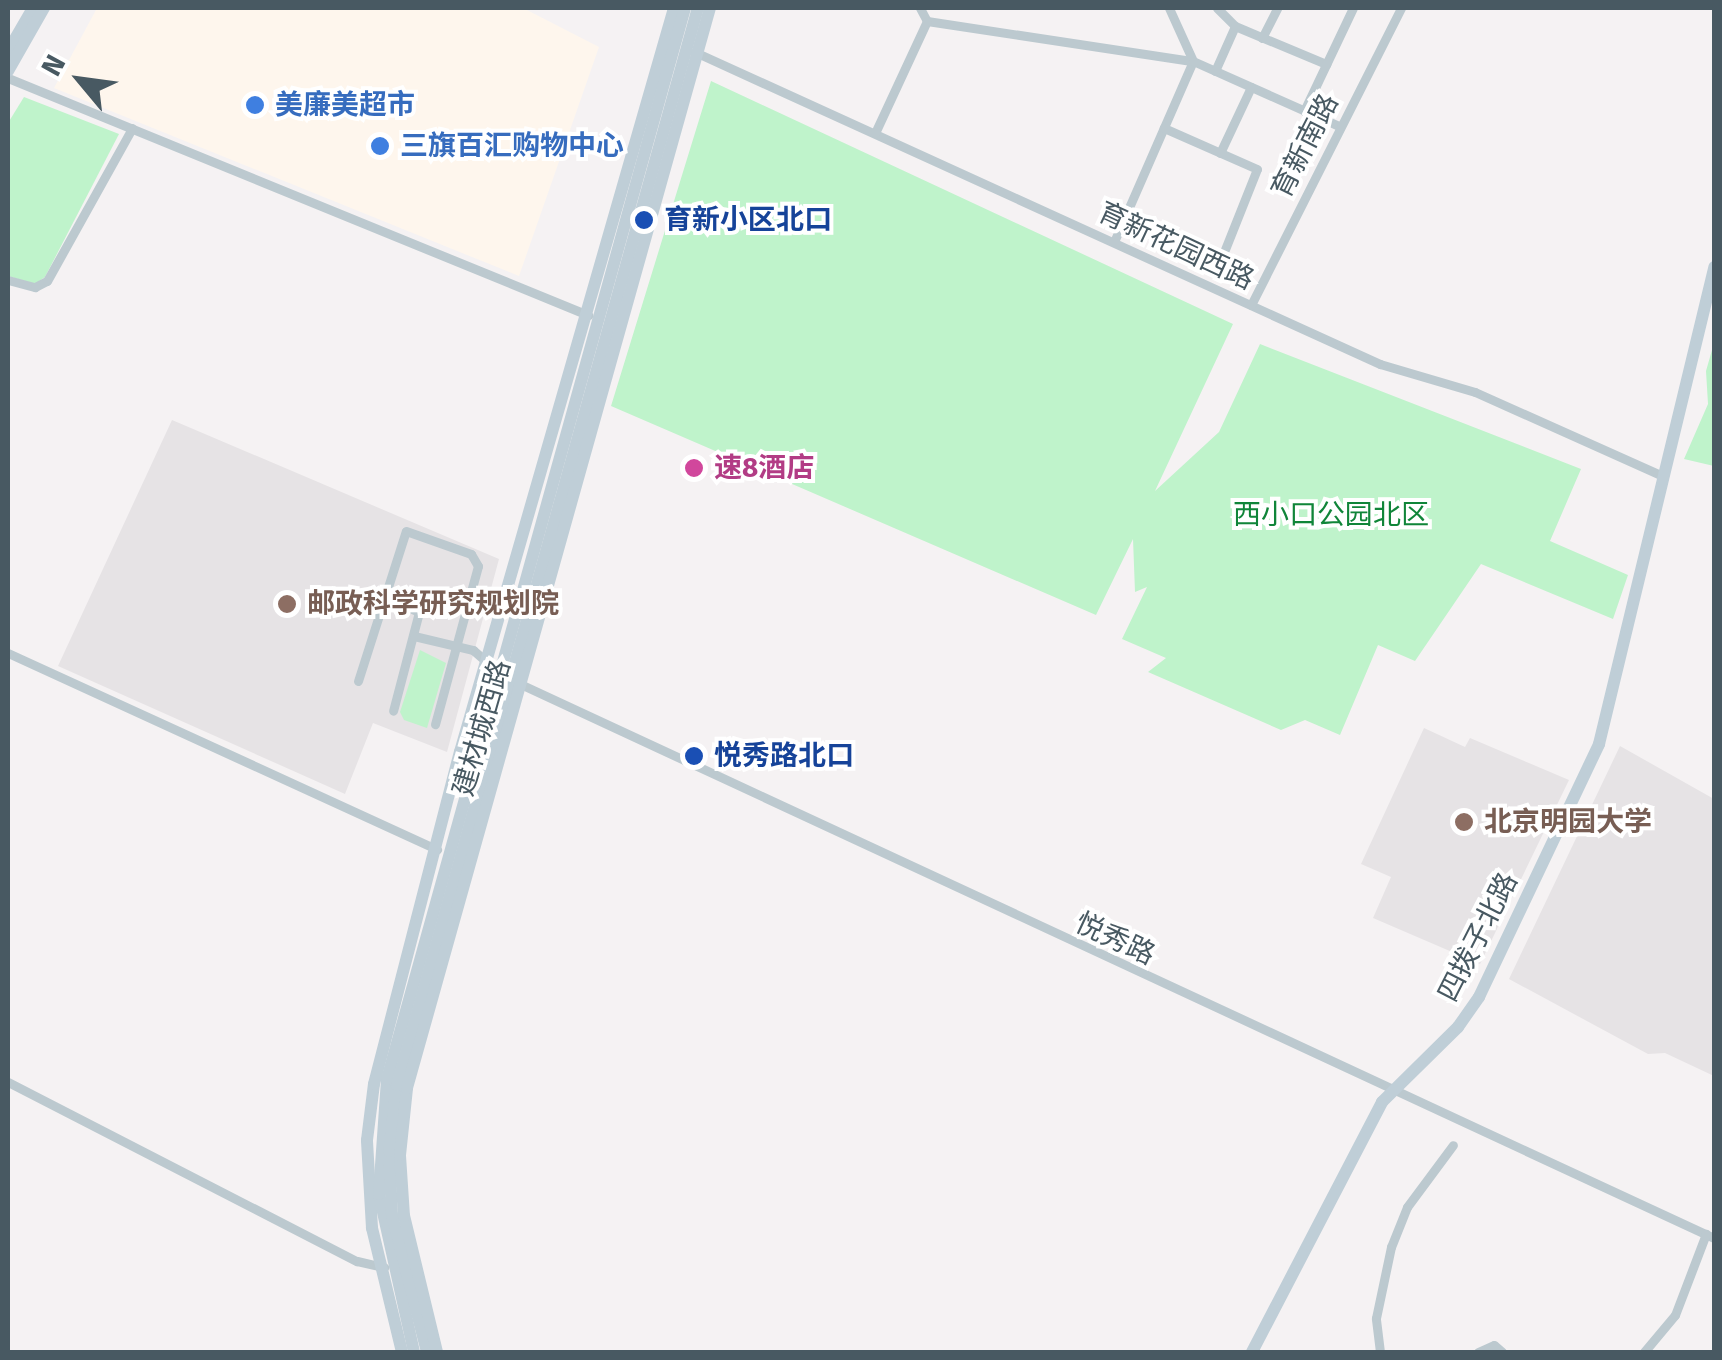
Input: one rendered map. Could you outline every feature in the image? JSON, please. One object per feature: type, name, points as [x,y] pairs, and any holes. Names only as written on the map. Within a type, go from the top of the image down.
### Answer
[{"type":"street","points":[[8,52],[33,8]]},
{"type":"street","points":[[44,8],[8,74],[598,319]]},
{"type":"street","name":"建材城西路","points":[[414,1352],[390,1265],[389,1167],[397,1085],[598,319],[674,8]]},
{"type":"street","name":"建材城西路","points":[[438,1352],[404,1216],[404,1106],[505,675],[547,608],[686,49],[685,8]]},
{"type":"street","name":"建材城西路","points":[[402,1352],[379,1194],[382,1108],[444,852],[505,675],[574,451],[598,319],[698,8]]},
{"type":"street","name":"建材城西路","points":[[686,49],[710,8]]},
{"type":"street","points":[[920,8],[927,21]]},
{"type":"street","points":[[1114,242],[1193,61],[1169,8]]},
{"type":"street","points":[[1217,8],[1235,26],[1326,64]]},
{"type":"street","points":[[1262,38],[1277,8]]},
{"type":"street","points":[[1304,111],[1353,8]]},
{"type":"street","name":"育新南路","points":[[1251,305],[1401,8]]},
{"type":"street","points":[[927,21],[1193,61],[1339,126]]},
{"type":"street","points":[[875,133],[927,21]]},
{"type":"street","points":[[1214,71],[1235,26]]},
{"type":"street","name":"育新花园西路","points":[[686,49],[1395,371],[1475,392],[1663,476]]},
{"type":"street","points":[[1220,153],[1251,87]]},
{"type":"street","points":[[8,280],[35,287],[47,281],[132,128]]},
{"type":"street","points":[[1122,223],[1218,267],[1257,169],[1164,128]]},
{"type":"street","name":"四拨子北路","points":[[1252,1352],[1391,1092],[1458,1028],[1478,997],[1590,765],[1614,697],[1714,267]]},
{"type":"street","points":[[574,451],[598,407]]},
{"type":"street","points":[[358,681],[381,596],[406,531],[477,558],[435,724]]},
{"type":"street","points":[[381,596],[419,612],[394,711]]},
{"type":"street","name":"悦秀路","points":[[414,636],[456,646],[505,675],[1391,1092],[1710,1236]]},
{"type":"street","points":[[8,653],[444,852]]},
{"type":"street","points":[[8,1082],[390,1265]]},
{"type":"street","points":[[1380,1352],[1376,1318],[1391,1247],[1407,1207],[1453,1145]]},
{"type":"street","points":[[1644,1352],[1676,1315],[1710,1236]]},
{"type":"street","name":"建材城西路","points":[[390,1265],[427,1352]]},
{"type":"street","points":[[1478,1352],[1494,1345],[1500,1352]]},
{"type":"shaded area","name":"三旗百汇购物中心","points":[[97,8],[523,8],[599,47],[519,276],[54,88]]},
{"type":"shaded area","name":"邮政科学研究规划院","points":[[172,420],[499,559],[447,752],[373,723],[345,794],[58,666]]},
{"type":"shaded area","name":"北京明园大学","points":[[1424,728],[1465,747],[1470,738],[1569,780],[1480,964],[1373,918],[1391,877],[1361,864]]},
{"type":"shaded area","points":[[1620,746],[1714,799],[1714,1076],[1665,1053],[1648,1054],[1509,979]]},
{"type":"green space","name":"西小口公园北区","points":[[711,81],[1233,324],[1155,491],[1219,432],[1260,344],[1581,469],[1550,541],[1628,575],[1613,619],[1481,564],[1415,661],[1378,645],[1340,735],[1305,720],[1281,730],[1148,672],[1166,658],[1122,639],[1147,587],[1135,592],[1133,539],[1096,615],[611,406]]},
{"type":"green space","points":[[24,97],[119,134],[45,277],[35,284],[8,276],[8,123]]},
{"type":"green space","points":[[1714,343],[1714,466],[1684,459],[1708,404],[1706,371]]},
{"type":"green space","points":[[420,650],[446,663],[427,728],[404,720],[400,712]]},
{"type":"place","name":"美廉美超市","points":[[255,105]]},
{"type":"place","name":"三旗百汇购物中心","points":[[380,146]]},
{"type":"place","name":"育新小区北口","points":[[644,220]]},
{"type":"place","name":"速8酒店","points":[[694,468]]},
{"type":"place","name":"邮政科学研究规划院","points":[[287,604]]},
{"type":"place","name":"悦秀路北口","points":[[694,756]]},
{"type":"place","name":"北京明园大学","points":[[1464,822]]}]
